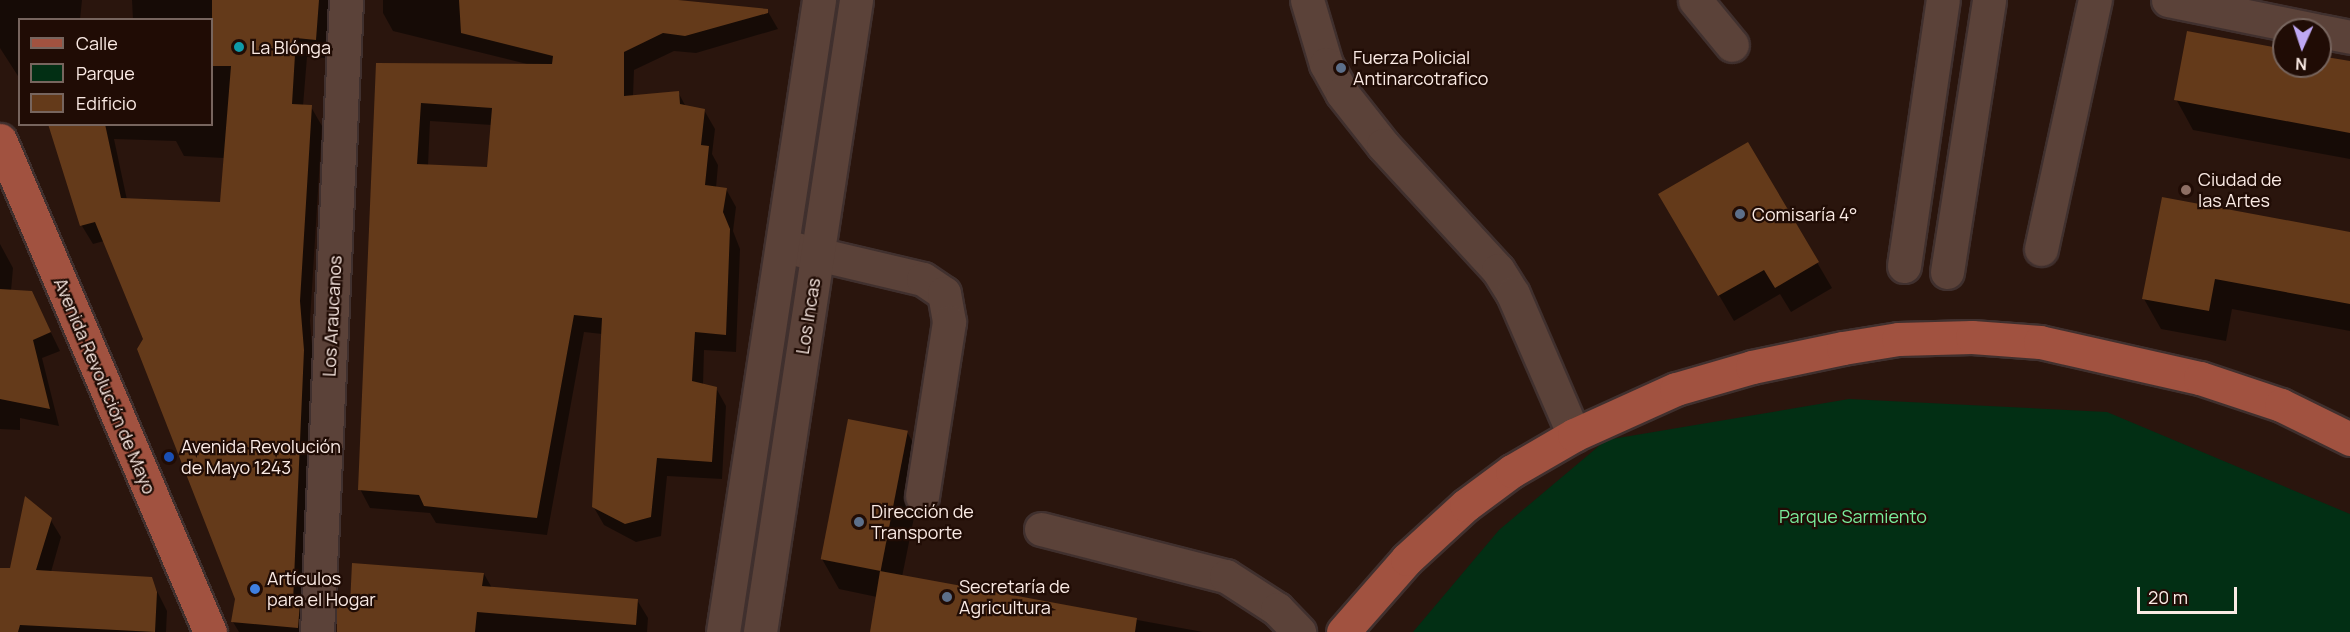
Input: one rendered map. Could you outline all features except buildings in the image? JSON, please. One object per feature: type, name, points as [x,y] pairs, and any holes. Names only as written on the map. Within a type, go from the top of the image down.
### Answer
[{"type":"main road","name":"Avenida Revolución de Mayo","points":[[0,140],[210,632]]},
{"type":"main road","points":[[1342,632],[1407,559],[1466,505],[1512,471],[1574,435],[1676,389],[1752,367],[1898,339],[1972,337],[2040,342],[2200,378],[2280,405],[2350,439]]},
{"type":"street","name":"Los Araucanos","points":[[317,632],[346,0]]},
{"type":"street","name":"Los Incas","points":[[723,632],[819,0]]},
{"type":"street","name":"Los Incas","points":[[760,632],[856,0]]},
{"type":"street","points":[[1307,0],[1326,64],[1342,93],[1383,145],[1498,270],[1513,294],[1574,435]]},
{"type":"street","points":[[1695,0],[1732,45]]},
{"type":"street","points":[[1904,266],[1943,0]]},
{"type":"street","points":[[1947,272],[1989,0]]},
{"type":"street","points":[[2041,249],[2095,0]]},
{"type":"street","points":[[2168,0],[2272,21]]},
{"type":"street","points":[[2332,33],[2350,37]]},
{"type":"street","points":[[782,247],[817,253],[923,279],[945,293],[949,322],[922,496]]},
{"type":"street","points":[[1041,529],[1226,576],[1277,609],[1299,632]]},
{"type":"green space","name":"Parque Sarmiento","points":[[1849,399],[2107,412],[2350,514],[2350,632],[1413,632],[1499,530],[1606,440]]},
{"type":"place","name":"La Blónga","points":[[239,47]]},
{"type":"place","name":"Fuerza Policial Antinarcotrafico","points":[[1341,68]]},
{"type":"place","name":"Ciudad de las Artes","points":[[2186,190]]},
{"type":"place","name":"Comisaría 4°","points":[[1740,214]]},
{"type":"place","name":"Avenida Revolución de Mayo 1243","points":[[169,457]]},
{"type":"place","name":"Dirección de Transporte","points":[[859,522]]},
{"type":"place","name":"Artículos para el Hogar","points":[[255,589]]},
{"type":"place","name":"Secretaría de Agricultura","points":[[947,597]]}]
